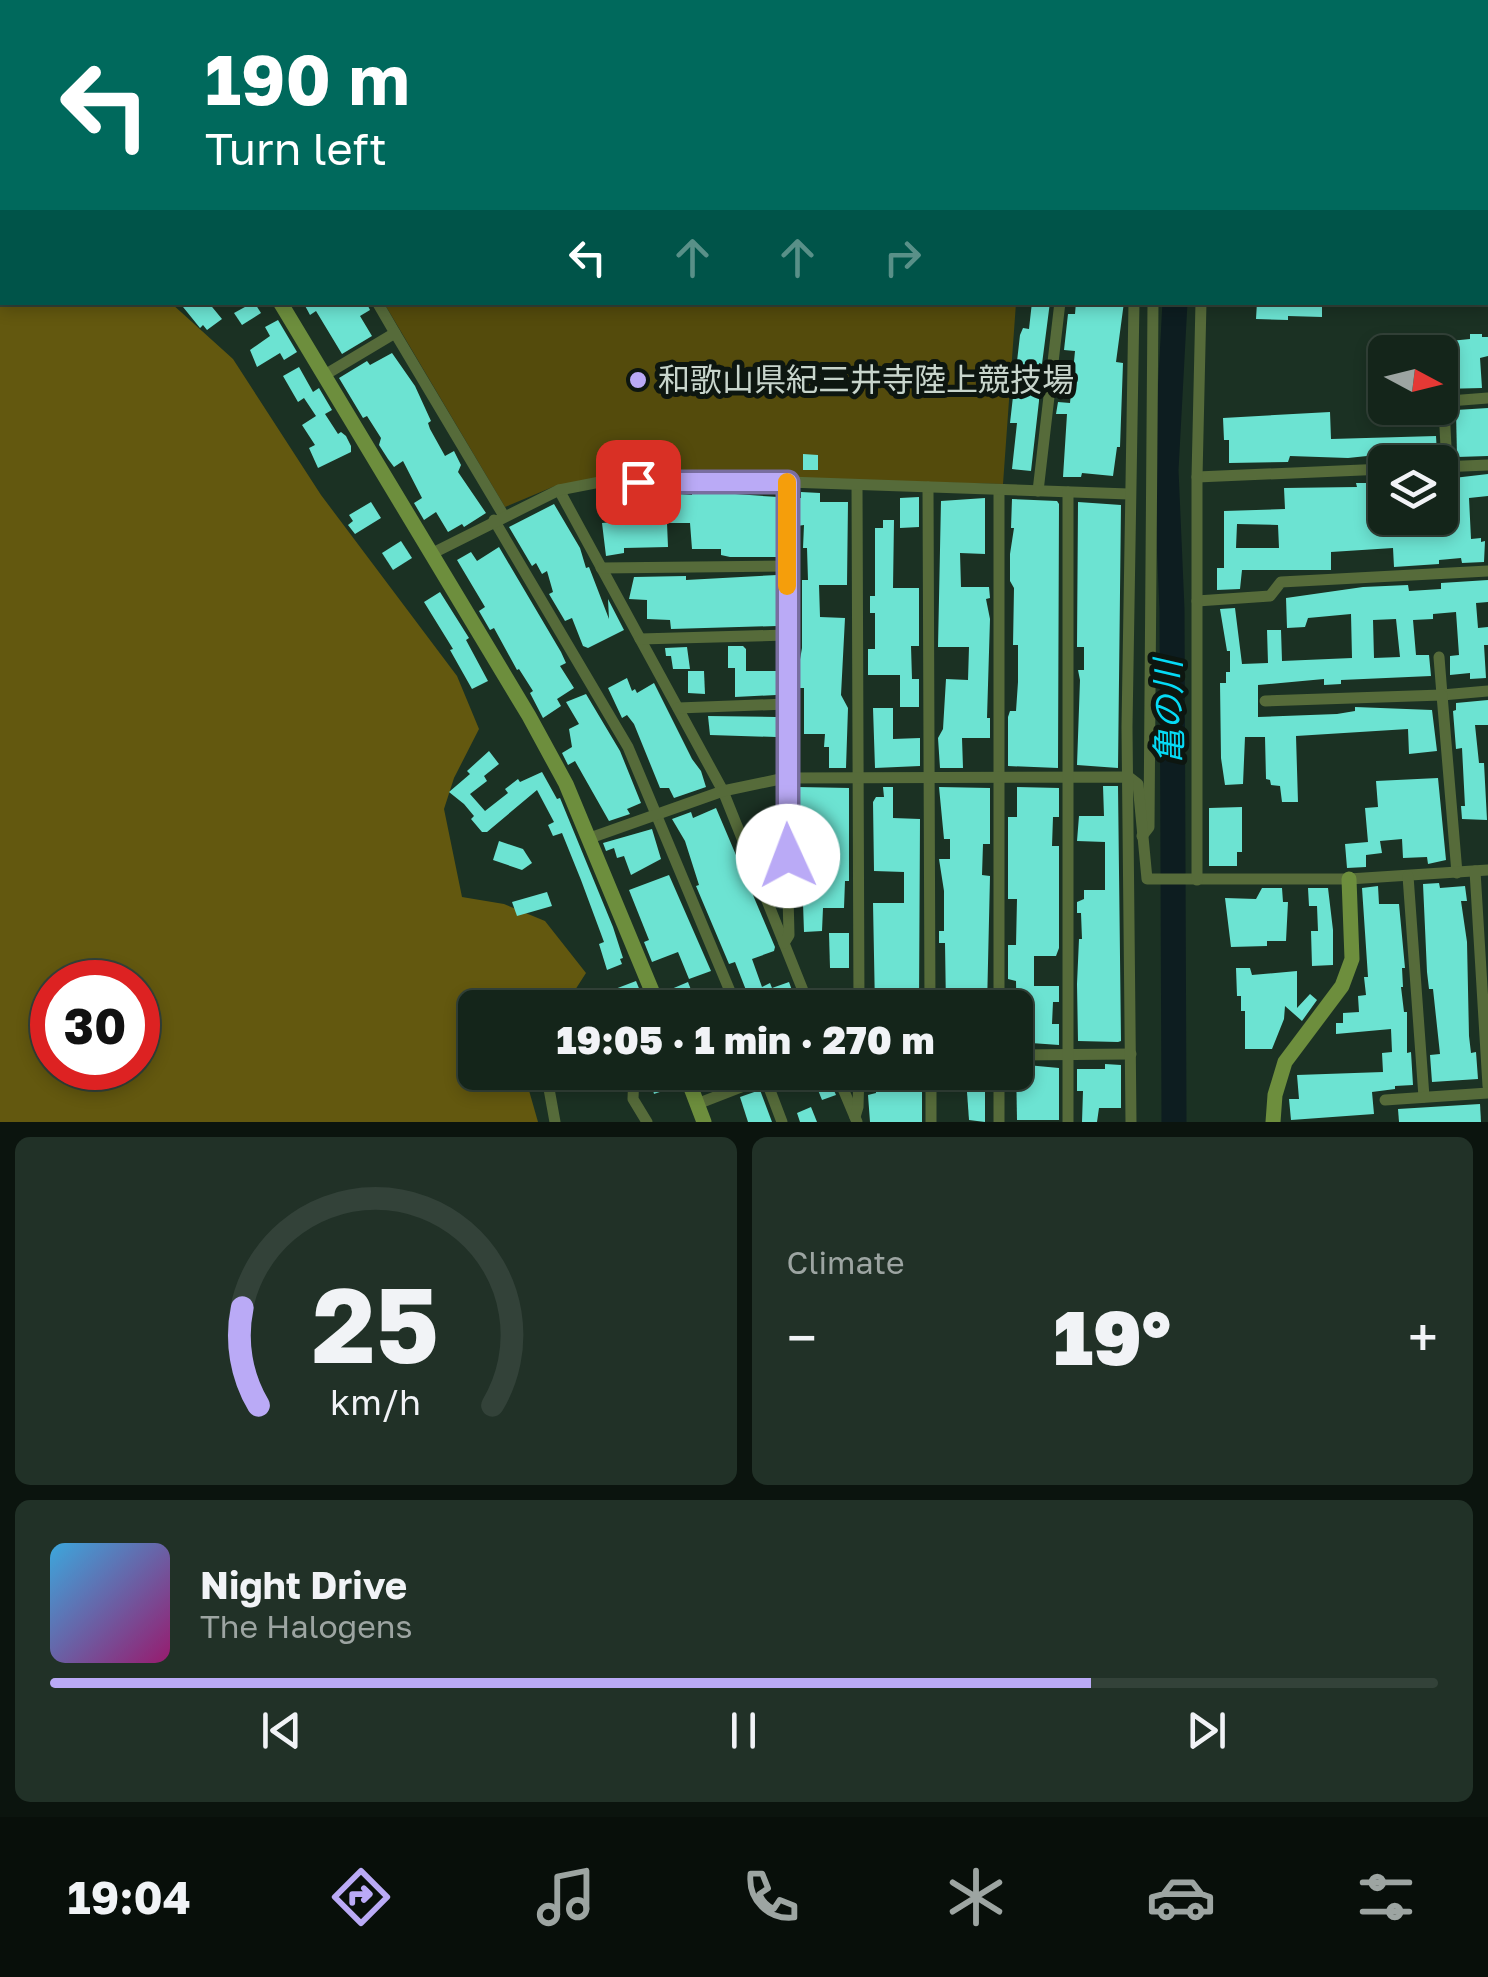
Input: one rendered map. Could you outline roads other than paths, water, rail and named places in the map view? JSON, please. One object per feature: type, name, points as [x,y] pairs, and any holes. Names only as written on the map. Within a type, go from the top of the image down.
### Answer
[{"type":"street","points":[[282,305],[548,750],[590,838],[653,990]]},
{"type":"street","points":[[379,305],[628,747],[729,990]]},
{"type":"street","points":[[1038,491],[1060,305]]},
{"type":"street","points":[[1132,1122],[1129,494],[1134,305]]},
{"type":"street","points":[[1142,836],[1149,827],[1153,305]]},
{"type":"street","points":[[1193,880],[1201,305]]},
{"type":"street","points":[[323,376],[396,333]]},
{"type":"street","points":[[1444,445],[1444,408],[1448,401],[1488,398]]},
{"type":"street","points":[[1458,466],[1488,465]]},
{"type":"street","points":[[1197,477],[1368,470]]},
{"type":"street","points":[[431,554],[559,490],[600,482],[788,482],[1129,494]]},
{"type":"street","points":[[784,943],[790,935],[785,778],[788,482]]},
{"type":"street","points":[[857,484],[859,990]]},
{"type":"street","points":[[928,487],[930,990]]},
{"type":"street","points":[[559,490],[723,791],[803,990]]},
{"type":"street","points":[[999,490],[999,990]]},
{"type":"street","points":[[1068,492],[1068,1122]]},
{"type":"street","points":[[601,568],[788,566]]},
{"type":"street","points":[[1197,601],[1270,596],[1282,582],[1488,571]]},
{"type":"street","points":[[640,639],[787,635]]},
{"type":"street","points":[[1439,656],[1457,873]]},
{"type":"street","points":[[1265,702],[1488,691]]},
{"type":"street","points":[[678,708],[786,704]]},
{"type":"street","points":[[590,838],[723,791],[785,778],[1129,777],[1138,784],[1148,879],[1349,879],[1482,871],[1488,1090],[1385,1100]]},
{"type":"street","points":[[1408,876],[1424,1096]]},
{"type":"street","points":[[1273,1122],[1275,1095],[1285,1062],[1342,986],[1352,959],[1349,879]]},
{"type":"street","points":[[1033,1056],[1131,1054]]},
{"type":"street","points":[[549,1090],[555,1122]]},
{"type":"street","points":[[633,1090],[632,1099],[647,1122]]},
{"type":"street","points":[[691,1090],[704,1122]]},
{"type":"street","points":[[697,1104],[728,1090]]},
{"type":"street","points":[[770,1090],[782,1122]]},
{"type":"street","points":[[844,1090],[856,1120]]},
{"type":"street","points":[[856,1120],[858,1090]]},
{"type":"street","points":[[931,1090],[931,1122]]},
{"type":"street","points":[[999,1090],[999,1122]]},
{"type":"waterway","name":"亀の川","points":[[1174,1122],[1172,609],[1166,470],[1175,305]]},
{"type":"place","name":"和歌山県紀三井寺陸上競技場","points":[[638,380]]}]
